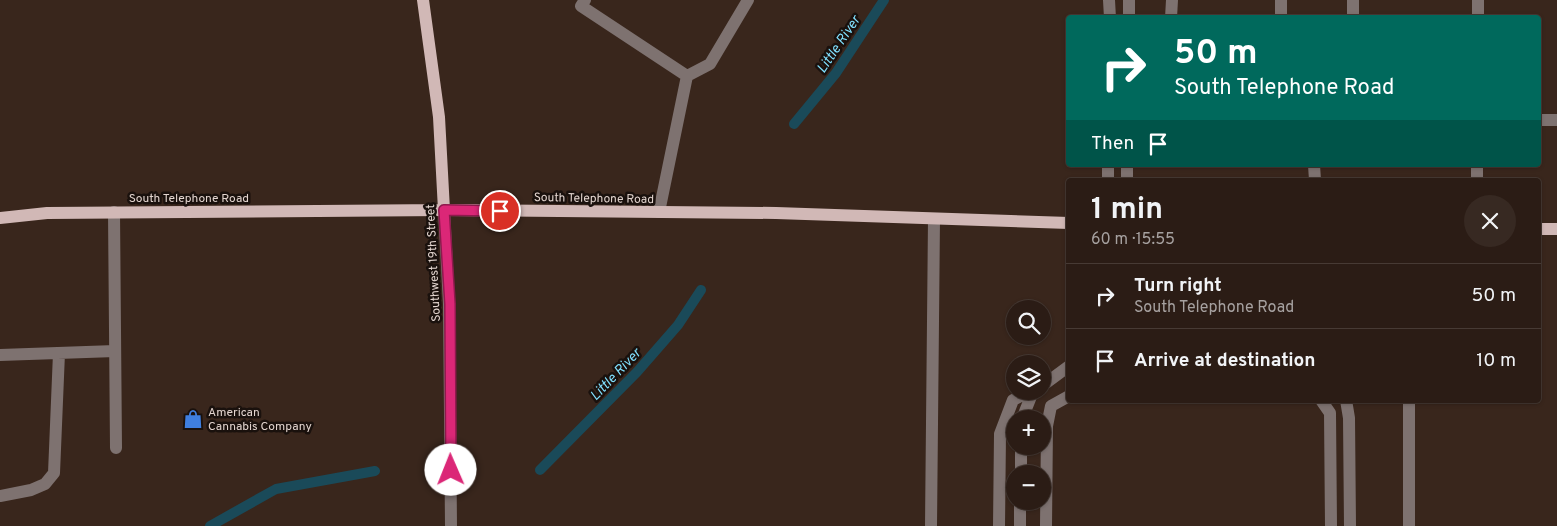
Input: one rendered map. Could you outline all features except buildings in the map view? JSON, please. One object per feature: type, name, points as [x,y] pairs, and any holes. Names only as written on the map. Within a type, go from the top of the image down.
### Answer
[{"type":"main road","name":"Southwest 19th Street","points":[[423,0],[439,117],[444,210]]},
{"type":"main road","name":"South Telephone Road","points":[[0,218],[47,213],[444,210],[776,213],[1066,223]]},
{"type":"main road","points":[[1541,229],[1557,229]]},
{"type":"street","points":[[687,76],[710,64],[748,0]]},
{"type":"street","points":[[1109,0],[1110,15]]},
{"type":"street","points":[[1129,0],[1129,15]]},
{"type":"street","points":[[1171,15],[1172,0]]},
{"type":"street","points":[[1281,0],[1281,15]]},
{"type":"street","points":[[1353,0],[1353,15]]},
{"type":"street","points":[[1478,0],[1478,15]]},
{"type":"street","points":[[582,2],[687,76]]},
{"type":"street","points":[[659,212],[687,76]]},
{"type":"street","points":[[1541,120],[1557,120]]},
{"type":"street","name":"Southwest 19th Street","points":[[444,210],[450,304],[451,526]]},
{"type":"street","points":[[114,212],[116,448]]},
{"type":"street","points":[[931,526],[934,219]]},
{"type":"street","points":[[0,355],[115,351]]},
{"type":"street","points":[[0,496],[31,490],[45,484],[54,473],[58,353]]},
{"type":"street","points":[[1051,380],[1066,368]]},
{"type":"street","points":[[1046,526],[1047,426],[1051,406],[1066,398]]},
{"type":"street","points":[[999,526],[1000,434],[1013,400]]},
{"type":"street","points":[[1322,403],[1330,413],[1331,526]]},
{"type":"street","points":[[1346,403],[1349,418],[1350,526]]},
{"type":"street","points":[[1409,403],[1409,526]]},
{"type":"street","points":[[1020,510],[1020,526]]},
{"type":"waterway","name":"Little River","points":[[794,124],[836,73],[884,0]]},
{"type":"waterway","name":"Little River","points":[[540,470],[637,372],[678,325],[701,290]]},
{"type":"waterway","name":"Little River","points":[[210,526],[276,489],[375,471]]},
{"type":"place","name":"American Cannabis Company","points":[[193,419]]},
{"type":"route","points":[[451,470],[450,304],[444,210],[500,211]]}]
